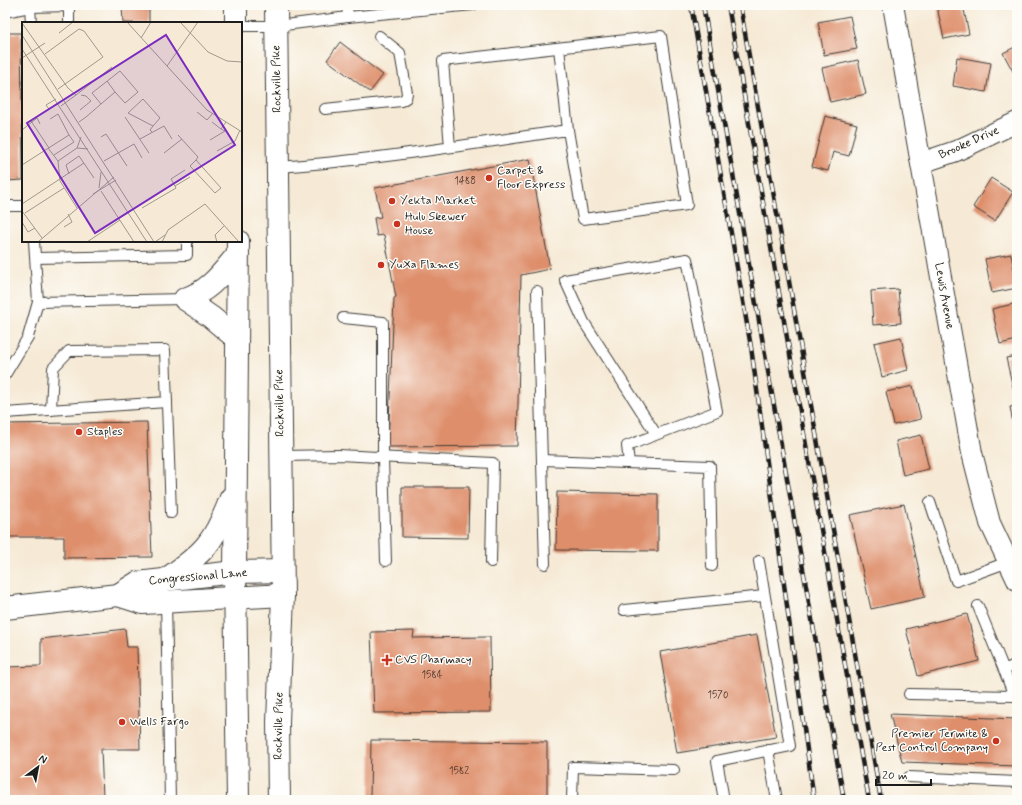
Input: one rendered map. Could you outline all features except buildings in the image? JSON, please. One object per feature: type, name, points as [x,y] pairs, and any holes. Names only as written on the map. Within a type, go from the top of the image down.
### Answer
[{"type":"main road","points":[[236,5],[236,22]]},
{"type":"main road","name":"Rockville Pike","points":[[276,16],[283,595],[278,722],[279,800]]},
{"type":"main road","points":[[185,299],[199,294],[212,285],[238,247]]},
{"type":"main road","points":[[238,247],[235,572],[238,800]]},
{"type":"main road","points":[[185,299],[211,317],[236,338]]},
{"type":"main road","points":[[165,580],[192,561],[206,548],[217,531],[236,483]]},
{"type":"main road","name":"Congressional Lane","points":[[118,595],[137,583],[235,572],[282,572]]},
{"type":"main road","name":"Congressional Lane","points":[[5,608],[118,595],[142,603],[283,595]]},
{"type":"street","name":"Lewis Avenue","points":[[893,5],[972,453],[990,523],[1017,580]]},
{"type":"street","name":"Brooke Drive","points":[[921,163],[956,151],[1017,122]]},
{"type":"lane","points":[[347,5],[348,17]]},
{"type":"lane","points":[[242,26],[276,16],[348,17],[473,5]]},
{"type":"lane","points":[[5,12],[30,7],[69,6],[69,22]]},
{"type":"lane","points":[[30,7],[31,22]]},
{"type":"lane","points":[[325,109],[401,101],[406,98],[407,93],[400,53],[379,36]]},
{"type":"lane","points":[[450,147],[444,61],[661,36],[687,205],[583,219],[568,130],[559,48]]},
{"type":"lane","points":[[278,167],[333,163],[568,130]]},
{"type":"lane","points":[[5,206],[22,206]]},
{"type":"lane","points":[[5,375],[28,337],[38,302],[34,242]]},
{"type":"lane","points":[[36,258],[187,255],[187,242]]},
{"type":"lane","points":[[628,463],[628,446],[717,411],[687,259],[565,280],[584,322],[656,434]]},
{"type":"lane","points":[[538,291],[545,564]]},
{"type":"lane","points":[[38,302],[185,299]]},
{"type":"lane","points":[[343,318],[383,322],[383,458],[386,561]]},
{"type":"lane","points":[[51,410],[53,368],[69,351],[165,350],[171,513]]},
{"type":"lane","points":[[5,413],[167,402]]},
{"type":"lane","points":[[281,456],[339,455],[493,463],[491,562]]},
{"type":"lane","points":[[542,460],[710,466],[712,566]]},
{"type":"lane","points":[[930,502],[956,581],[1008,562]]},
{"type":"lane","points":[[724,800],[717,761],[790,746],[759,561]]},
{"type":"lane","points":[[624,610],[764,596]]},
{"type":"lane","points":[[166,601],[170,800]]},
{"type":"lane","points":[[909,694],[1014,696],[978,606]]},
{"type":"lane","points":[[1004,670],[1017,664]]},
{"type":"lane","points":[[768,750],[777,800]]},
{"type":"lane","points":[[572,800],[573,767],[674,770]]},
{"type":"lane","points":[[909,777],[1017,782]]},
{"type":"railway","points":[[691,5],[751,347],[814,800]]},
{"type":"railway","points":[[703,5],[844,800]]},
{"type":"railway","points":[[728,5],[869,800]]},
{"type":"railway","points":[[740,5],[881,800]]},
{"type":"place","name":"Carpet & Floor Express","points":[[489,178]]},
{"type":"place","name":"Yekta Market","points":[[392,201]]},
{"type":"place","name":"Hulu Skewer House","points":[[397,224]]},
{"type":"place","name":"YuXa Flames","points":[[381,265]]},
{"type":"place","name":"Staples","points":[[79,432]]},
{"type":"place","name":"CVS Pharmacy","points":[[387,660]]},
{"type":"place","name":"Wells Fargo","points":[[122,722]]},
{"type":"place","name":"Premier Termite & Pest Control Company","points":[[996,741]]}]
